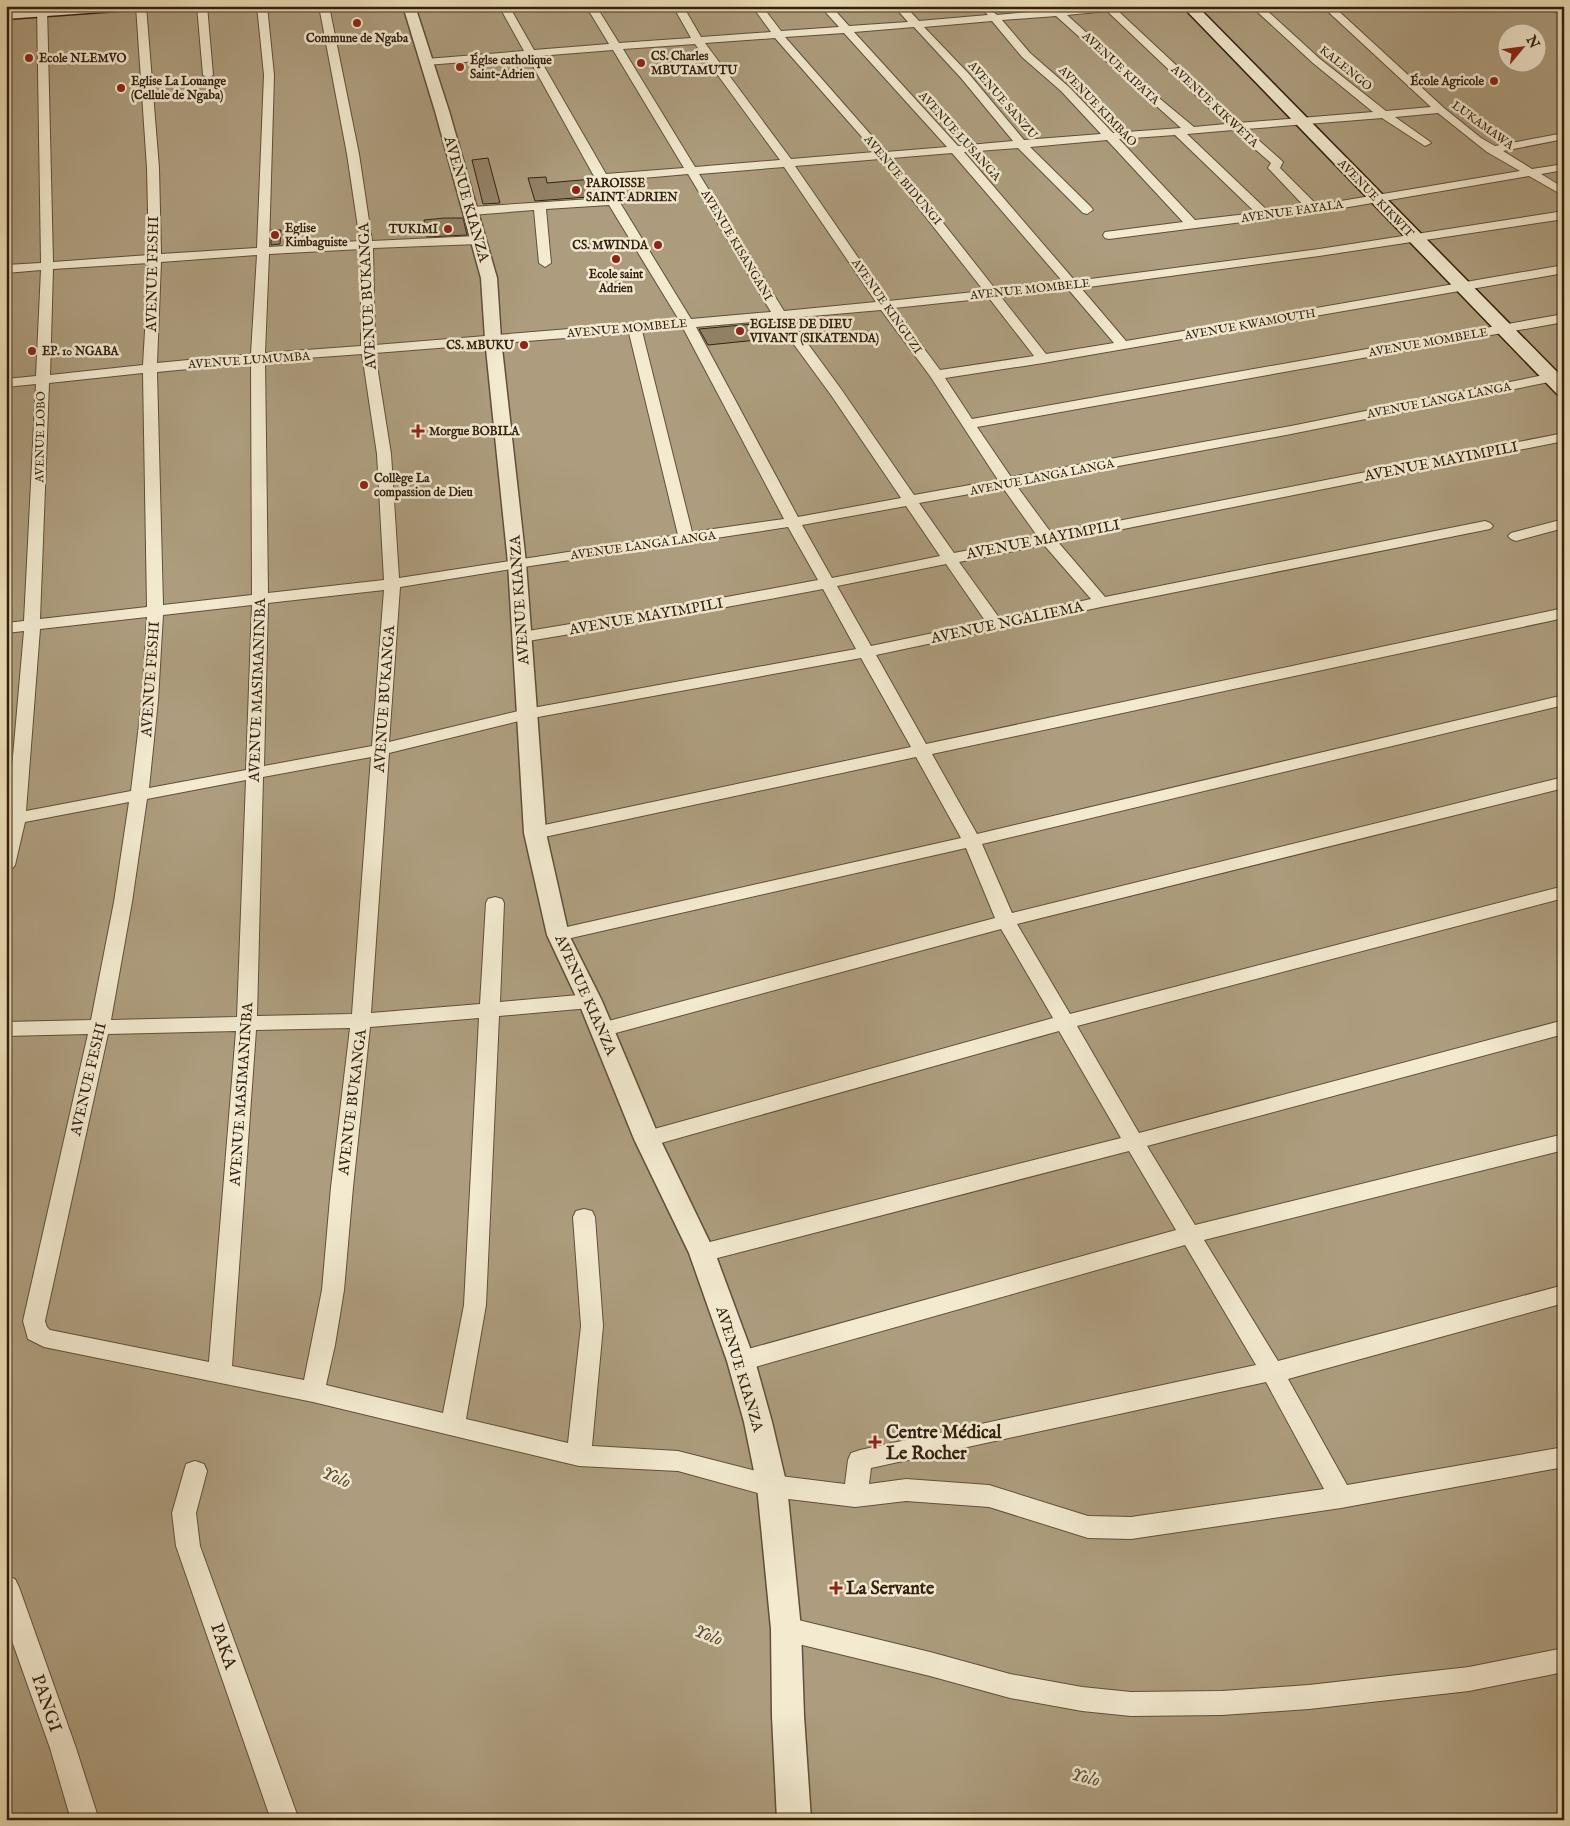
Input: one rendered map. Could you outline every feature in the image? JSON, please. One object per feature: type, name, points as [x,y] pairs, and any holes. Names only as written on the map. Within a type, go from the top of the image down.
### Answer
[{"type":"main road","points":[[6,15],[42,9],[129,6]]},
{"type":"main road","name":"AVENUE KIKWIT","points":[[1189,6],[1463,288],[1560,381]]},
{"type":"street","name":"AVENUE FESHI","points":[[141,6],[153,168],[155,259],[150,368],[155,612],[150,700],[139,794],[123,902],[100,1025],[34,1321],[36,1332],[44,1338],[220,1372]]},
{"type":"street","points":[[202,6],[208,75]]},
{"type":"street","name":"AVENUE MASIMANINBA","points":[[220,1372],[247,1022],[260,600],[258,358],[264,250],[269,75],[262,6]]},
{"type":"street","name":"AVENUE BUKANGA","points":[[313,1392],[324,1345],[333,1290],[342,1187],[361,1021],[392,584],[384,454],[368,351],[367,246],[353,154],[324,6]]},
{"type":"street","name":"AVENUE KIANZA","points":[[409,6],[471,210],[489,278],[493,340],[517,563],[535,833],[558,935],[590,1001],[648,1139],[702,1253],[741,1361],[758,1422],[772,1486],[786,1629],[788,1716],[794,1820]]},
{"type":"street","points":[[504,6],[602,178],[613,201],[687,323],[792,522],[923,751],[972,841],[1006,921],[1134,1142],[1272,1371],[1341,1496]]},
{"type":"street","name":"AVENUE KISANGANI","points":[[591,6],[780,316],[812,357],[948,559],[997,625]]},
{"type":"street","name":"AVENUE KINGUZI","points":[[678,6],[697,40],[787,162],[884,304],[936,375],[1006,484],[1047,538],[1100,602]]},
{"type":"street","name":"AVENUE BIDUNGI","points":[[757,6],[776,34],[883,154],[938,221],[1043,360]]},
{"type":"street","name":"AVENUE LUSANGA","points":[[825,6],[955,149],[1072,285]]},
{"type":"street","name":"AVENUE SANZU","points":[[899,6],[964,76],[1021,144],[1087,210]]},
{"type":"street","name":"AVENUE KIMBAO","points":[[985,6],[1026,55],[1065,89],[1192,224]]},
{"type":"street","points":[[426,62],[776,34],[846,31],[996,18],[1054,9],[1130,6]]},
{"type":"street","name":"KALENGO","points":[[1256,6],[1282,32],[1382,115],[1425,143]]},
{"type":"street","name":"LUKAMAWA","points":[[1327,6],[1440,110],[1476,140],[1564,193]]},
{"type":"street","name":"AVENUE KIKWETA","points":[[1108,7],[1276,165],[1314,209]]},
{"type":"street","name":"AVENUE LOBO","points":[[6,865],[32,626],[39,482],[47,266],[42,9]]},
{"type":"street","name":"AVENUE KIPATA","points":[[1054,9],[1149,95],[1191,130]]},
{"type":"street","points":[[602,178],[1440,110]]},
{"type":"street","points":[[1177,131],[1266,216]]},
{"type":"street","points":[[1492,150],[1564,136]]},
{"type":"street","name":"AVENUE FAYALA","points":[[1108,235],[1314,209],[1564,167]]},
{"type":"street","points":[[471,210],[613,201]]},
{"type":"street","points":[[540,206],[545,264]]},
{"type":"street","name":"AVENUE MOMBELE","points":[[493,340],[780,316],[1072,285],[1222,267],[1564,215]]},
{"type":"street","points":[[6,269],[264,250],[478,240]]},
{"type":"street","name":"AVENUE KWAMOUTH","points":[[936,375],[1043,360],[1564,269]]},
{"type":"street","points":[[1072,285],[1123,345]]},
{"type":"street","points":[[1504,329],[1564,318]]},
{"type":"street","points":[[635,329],[686,538]]},
{"type":"street","name":"AVENUE MOMBELE","points":[[968,424],[1504,329]]},
{"type":"street","name":"AVENUE LUMUMBA","points":[[6,383],[258,358],[493,340]]},
{"type":"street","name":"AVENUE LANGA LANGA","points":[[6,628],[392,584],[517,563],[792,522],[1560,381]]},
{"type":"street","name":"AVENUE MAYIMPILI","points":[[522,636],[673,612],[828,583],[1047,538],[1564,437]]},
{"type":"street","points":[[1516,536],[1564,524]]},
{"type":"street","name":"AVENUE NGALIEMA","points":[[12,818],[380,750],[528,714],[866,652],[1100,602],[1486,526]]},
{"type":"street","points":[[535,833],[1564,613]]},
{"type":"street","points":[[558,935],[972,841],[1564,700]]},
{"type":"street","points":[[602,1030],[1006,921],[1564,782]]},
{"type":"street","points":[[648,1139],[1064,1022],[1564,892]]},
{"type":"street","points":[[454,1425],[475,1305],[495,903]]},
{"type":"street","points":[[6,1029],[100,1025],[361,1021],[590,1001]]},
{"type":"street","points":[[702,1253],[1134,1142],[1564,1027]]},
{"type":"street","points":[[741,1361],[1190,1235],[1564,1142]]},
{"type":"street","points":[[579,1456],[592,1326],[584,1217]]},
{"type":"street","points":[[855,1496],[860,1460],[1272,1371],[1283,1371],[1564,1294]]},
{"type":"street","points":[[220,1372],[313,1392],[579,1456],[678,1461],[772,1486],[855,1496],[906,1490],[989,1496],[1088,1527],[1131,1528],[1341,1496],[1564,1457]]},
{"type":"street","name":"PAKA","points":[[195,1470],[184,1513],[188,1546],[285,1820]]},
{"type":"street","name":"PANGI","points":[[6,1587],[63,1748],[85,1820]]},
{"type":"street","points":[[786,1629],[930,1664],[1010,1686],[1082,1699],[1131,1704],[1222,1703],[1309,1697],[1469,1679],[1564,1660]]},
{"type":"water","name":"Yolo","points":[[6,6],[1564,6],[1564,1820],[6,1820]]},
{"type":"building","points":[[488,158],[500,203],[483,204],[472,160]]},
{"type":"building","points":[[546,177],[547,183],[593,179],[601,196],[535,201],[528,178]]},
{"type":"building","name":"TUKIMI","points":[[463,218],[467,235],[427,237],[424,220]]},
{"type":"building","points":[[271,230],[281,230],[280,244],[271,245]]},
{"type":"building","name":"EGLISE DE DIEU VIVANT (SIKATENDA)","points":[[775,322],[786,337],[708,345],[699,329]]},
{"type":"place","name":"Commune de Ngaba","points":[[357,23]]},
{"type":"place","name":"Ecole NLEMVO","points":[[29,58]]},
{"type":"place","name":"CS. Charles MBUTAMUTU","points":[[641,63]]},
{"type":"place","name":"Églse catholique Saint-Adrien","points":[[460,67]]},
{"type":"place","name":"École Agricole","points":[[1494,81]]},
{"type":"place","name":"Eglise La Louange (Cellule de Ngaba)","points":[[121,88]]},
{"type":"place","name":"PAROISSE SAINT ADRIEN","points":[[576,190]]},
{"type":"place","name":"TUKIMI","points":[[448,229]]},
{"type":"place","name":"Eglise Kimbaguiste","points":[[275,235]]},
{"type":"place","name":"CS. MWINDA","points":[[658,245]]},
{"type":"place","name":"Ecole saint Adrien","points":[[616,259]]},
{"type":"place","name":"EGLISE DE DIEU VIVANT (SIKATENDA)","points":[[740,331]]},
{"type":"place","name":"CS. MBUKU","points":[[524,345]]},
{"type":"place","name":"EP. 10 NGABA","points":[[32,351]]},
{"type":"place","name":"Morgue BOBILA","points":[[418,431]]},
{"type":"place","name":"Collège La compassion de Dieu","points":[[364,485]]},
{"type":"place","name":"Centre Médical Le Rocher","points":[[875,1442]]},
{"type":"place","name":"La Servante","points":[[836,1588]]}]
